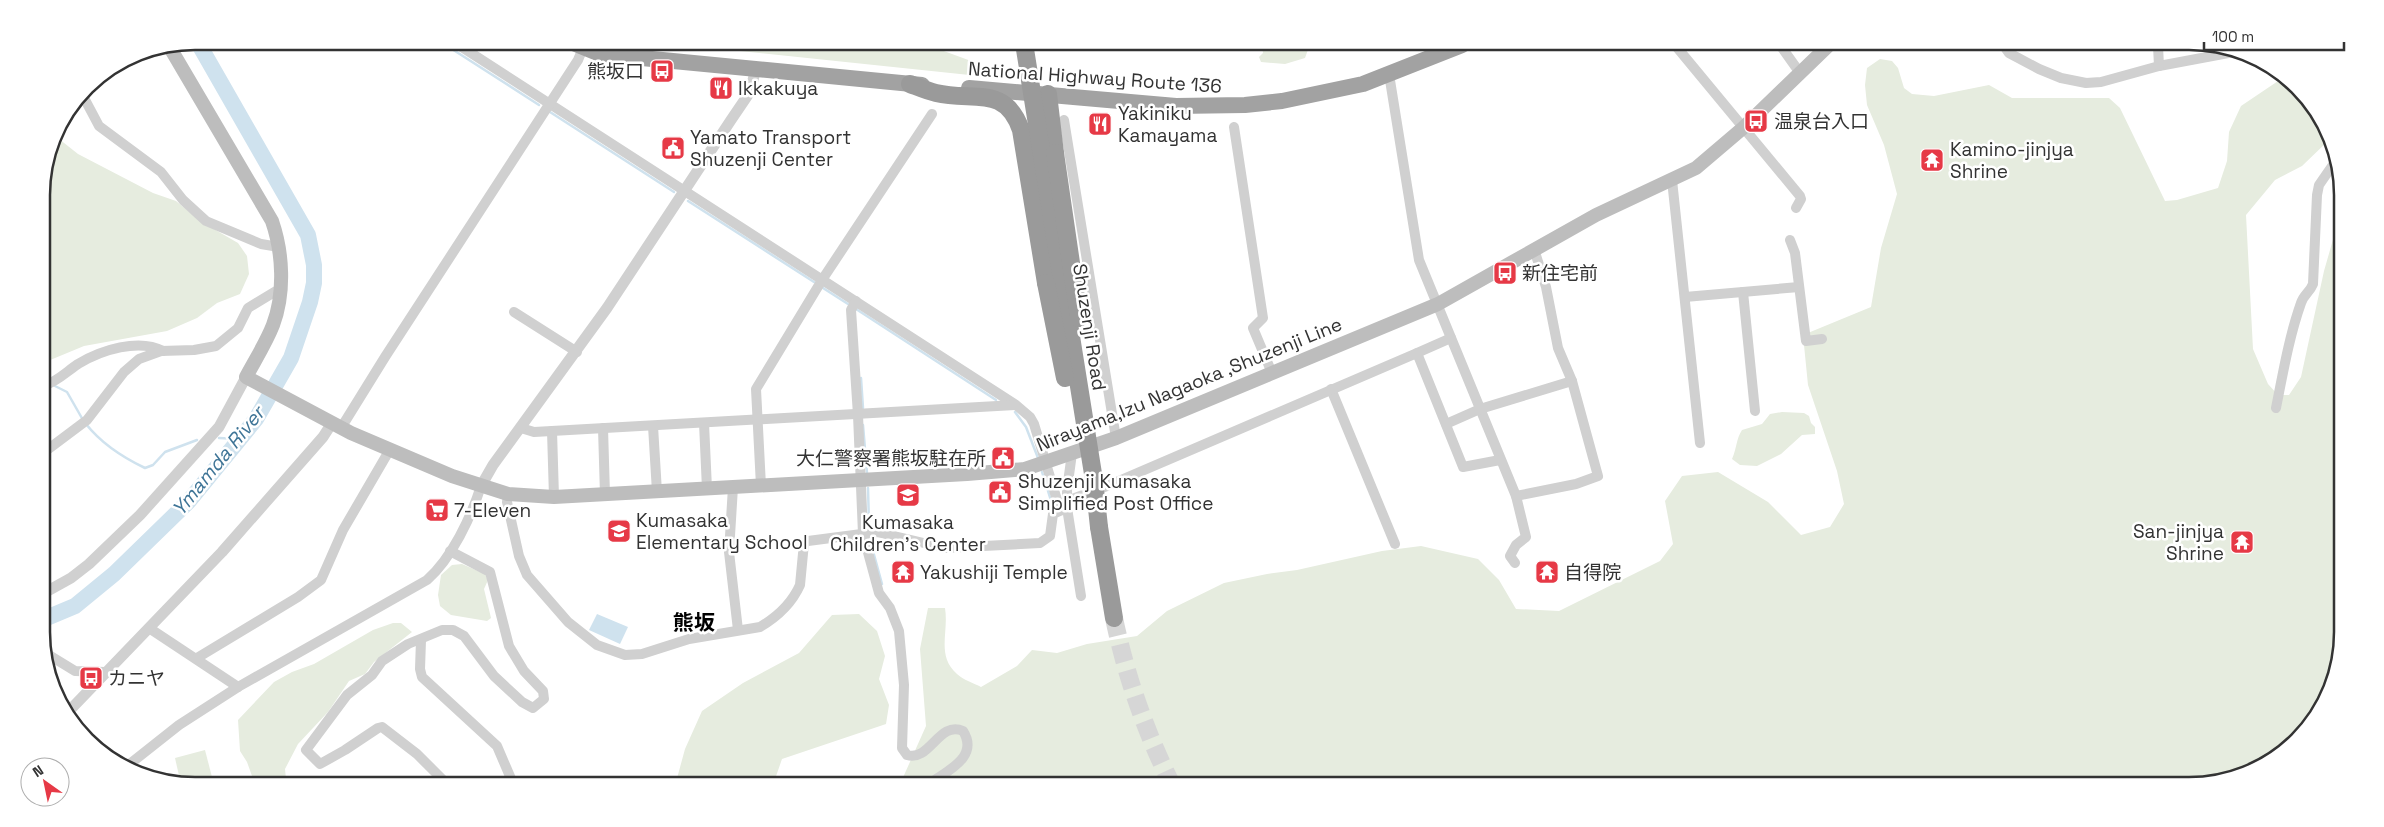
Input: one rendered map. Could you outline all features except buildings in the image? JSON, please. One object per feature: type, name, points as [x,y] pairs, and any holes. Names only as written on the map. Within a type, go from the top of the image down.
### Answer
[{"type":"highway","name":"National Highway Route 136","points":[[590,50],[621,56],[910,84],[1028,92],[1176,106],[1245,105],[1320,94],[1363,84],[1449,50]]},
{"type":"highway","name":"Shuzenji Road","points":[[1025,50],[1094,480],[1099,527],[1114,618]]},
{"type":"highway","points":[[910,84],[936,93],[997,99],[1012,112],[1021,130]]},
{"type":"highway","points":[[1028,92],[1023,107],[1021,130],[1046,283],[1084,475],[1099,527]]},
{"type":"highway","points":[[1048,94],[1058,125],[1055,153],[1074,281],[1096,458],[1094,480]]},
{"type":"main road","name":"Nirayama,Izu Nagaoka ,Shuzenji Line","points":[[249,379],[336,426],[388,451],[480,486],[508,494],[554,497],[605,495],[1015,471],[1046,463],[1116,438],[1438,304],[1596,215],[1672,180],[1705,162],[1824,50]]},
{"type":"main road","points":[[172,52],[272,221],[279,247],[281,288],[273,326],[249,379]]},
{"type":"street","points":[[466,50],[1016,405],[1030,417],[1046,463],[1065,506],[1081,596]]},
{"type":"street","points":[[72,707],[222,552],[323,437],[336,426],[385,357],[550,104],[578,60],[577,50]]},
{"type":"street","points":[[1679,50],[1800,196],[1801,199],[1796,208]]},
{"type":"street","points":[[1784,50],[1800,73]]},
{"type":"street","points":[[2007,50],[2009,53],[2061,78],[2086,83],[2114,80],[2159,66],[2223,54]]},
{"type":"street","points":[[2158,50],[2159,66]]},
{"type":"street","points":[[132,762],[178,725],[238,687],[418,587],[433,575],[469,520],[480,486],[493,465],[577,352],[750,92],[756,68]]},
{"type":"street","points":[[1389,74],[1419,260],[1516,496],[1526,537],[1510,551],[1510,556],[1515,563]]},
{"type":"street","points":[[85,101],[99,126],[161,172],[183,200],[206,221],[261,244],[279,247]]},
{"type":"street","points":[[761,486],[756,389],[822,280],[932,114]]},
{"type":"street","points":[[1058,125],[1072,215],[1081,231]]},
{"type":"street","points":[[1058,125],[1081,231],[1116,438]]},
{"type":"street","points":[[1234,127],[1263,318],[1253,328],[1272,372]]},
{"type":"street","points":[[2276,408],[2293,326],[2302,300],[2313,284],[2319,185],[2331,168]]},
{"type":"street","points":[[1672,180],[1686,297],[1700,443]]},
{"type":"street","points":[[1790,240],[1795,248],[1806,341],[1822,339]]},
{"type":"street","points":[[1516,496],[1576,484],[1598,476],[1572,380],[1558,348],[1546,287],[1534,249]]},
{"type":"street","points":[[1686,297],[1799,287]]},
{"type":"street","points":[[50,448],[84,422],[124,372],[139,359],[163,350],[194,350],[216,346],[238,328],[248,308],[281,288]]},
{"type":"street","points":[[1743,292],[1755,411]]},
{"type":"street","points":[[856,301],[850,310],[858,415],[863,534],[879,593],[890,608],[899,631],[904,685],[902,748],[907,755],[916,756],[928,749],[941,735],[949,730],[958,729],[963,731],[968,742],[967,750],[961,761],[939,777]]},
{"type":"street","points":[[514,312],[577,352]]},
{"type":"street","points":[[508,494],[507,502],[519,556],[527,576],[568,622],[596,646],[625,655],[642,654],[689,640],[760,627],[777,616],[790,601],[800,585],[804,543],[808,541],[884,533],[945,548],[1040,542],[1050,536],[1053,514],[1065,506],[1107,486],[1451,338]]},
{"type":"street","points":[[50,384],[76,365],[103,352],[149,344],[163,350]]},
{"type":"street","points":[[1417,353],[1463,467],[1500,460]]},
{"type":"street","points":[[50,590],[89,564],[179,474],[219,427],[249,379]]},
{"type":"street","points":[[1446,424],[1480,410],[1572,380]]},
{"type":"street","points":[[1331,389],[1395,544]]},
{"type":"street","points":[[520,428],[534,432],[1016,405]]},
{"type":"street","points":[[704,423],[707,489]]},
{"type":"street","points":[[654,426],[657,492]]},
{"type":"street","points":[[603,428],[605,495]]},
{"type":"street","points":[[552,431],[554,497]]},
{"type":"street","points":[[198,658],[298,597],[321,580],[343,530],[388,451]]},
{"type":"street","points":[[1065,506],[1072,453]]},
{"type":"street","points":[[733,487],[729,552],[738,630]]},
{"type":"street","points":[[440,777],[417,754],[382,727],[320,764],[306,750],[347,695],[372,676],[382,661],[408,644],[442,630],[459,632],[494,676],[522,702],[533,708],[544,699],[543,691],[524,671],[509,646],[490,572],[450,551]]},
{"type":"street","points":[[149,628],[198,658],[238,687]]},
{"type":"street","points":[[421,640],[420,669],[422,678],[497,746],[510,777]]},
{"type":"street","points":[[52,657],[75,671],[105,672]]},
{"type":"shaded area","points":[[730,50],[941,50],[982,65],[979,76]]},
{"type":"shaded area","points":[[1263,50],[1308,50],[1305,58],[1285,64],[1261,62],[1259,57],[1263,53]]},
{"type":"shaded area","points":[[1880,59],[1892,61],[1898,68],[1904,88],[1912,94],[1934,96],[1989,85],[2012,98],[2109,98],[2120,108],[2165,201],[2177,200],[2218,188],[2227,161],[2229,132],[2241,106],[2278,81],[2298,100],[2319,131],[2324,145],[2302,166],[2275,180],[2246,215],[2253,349],[2268,384],[2278,395],[2289,395],[2301,377],[2324,271],[2334,236],[2333,651],[2323,687],[2315,704],[2298,727],[2277,747],[2261,758],[2244,766],[2226,772],[2198,777],[903,777],[926,726],[920,649],[928,608],[945,608],[945,651],[947,659],[959,676],[981,687],[1017,666],[1032,650],[1057,653],[1087,644],[1137,636],[1167,611],[1224,583],[1297,570],[1382,551],[1421,546],[1478,559],[1499,580],[1516,609],[1559,611],[1660,561],[1673,544],[1665,501],[1682,476],[1718,472],[1768,502],[1801,535],[1830,527],[1844,504],[1837,471],[1808,385],[1803,335],[1871,307],[1881,248],[1897,194],[1884,145],[1867,105],[1865,85],[1867,68]]},
{"type":"shaded area","points":[[61,140],[78,154],[153,193],[176,201],[200,221],[238,243],[247,256],[249,274],[240,294],[217,303],[197,318],[167,331],[84,346],[50,360],[50,186],[55,158]]},
{"type":"shaded area","points":[[1782,412],[1804,413],[1809,416],[1811,423],[1815,427],[1815,434],[1802,435],[1781,454],[1757,466],[1740,465],[1732,459],[1742,430],[1762,424],[1770,414]]},
{"type":"shaded area","points":[[462,564],[485,574],[488,580],[484,589],[491,618],[487,621],[451,615],[440,606],[438,595],[441,575],[452,565]]},
{"type":"shaded area","points":[[859,614],[877,631],[885,656],[879,679],[889,705],[886,724],[782,759],[776,777],[677,777],[685,749],[702,711],[743,683],[799,653],[832,615]]},
{"type":"shaded area","points":[[393,623],[401,623],[412,632],[374,662],[365,674],[349,681],[328,712],[298,744],[285,769],[286,777],[252,776],[247,762],[240,751],[238,720],[274,682],[292,672],[314,664],[373,630]]},
{"type":"shaded area","points":[[205,750],[212,777],[179,776],[175,758]]},
{"type":"water","points":[[597,614],[628,627],[620,644],[589,630]]},
{"type":"waterway","name":"Ymamda River","points":[[50,616],[75,606],[114,574],[189,501],[256,419],[291,358],[310,302],[314,283],[314,265],[308,235],[202,50]]},
{"type":"waterway","points":[[453,50],[539,105]]},
{"type":"waterway","points":[[550,112],[674,192]]},
{"type":"waterway","points":[[688,201],[814,282]]},
{"type":"waterway","points":[[823,288],[848,304]]},
{"type":"waterway","points":[[856,309],[996,400]]},
{"type":"waterway","points":[[861,378],[863,408]]},
{"type":"waterway","points":[[55,386],[67,392],[83,420]]},
{"type":"waterway","points":[[1015,412],[1026,427],[1038,458]]},
{"type":"waterway","points":[[86,424],[113,449],[145,468],[153,465],[165,452],[197,440]]},
{"type":"waterway","points":[[863,425],[867,473]]},
{"type":"waterway","points":[[219,438],[240,439]]},
{"type":"waterway","points":[[1042,472],[1053,507]]},
{"type":"waterway","points":[[868,488],[869,524]]},
{"type":"waterway","points":[[870,540],[882,584]]},
{"type":"tunnel","points":[[1114,618],[1124,661],[1137,702],[1168,777]]},
{"type":"place","name":"熊坂口","points":[[662,71]]},
{"type":"place","name":"Ikkakuya","points":[[721,88]]},
{"type":"place","name":"温泉台入口","points":[[1756,121]]},
{"type":"place","name":"Yakiniku Kamayama","points":[[1100,124]]},
{"type":"place","name":"Yamato Transport Shuzenji Center","points":[[673,148]]},
{"type":"place","name":"Kamino-jinjya Shrine","points":[[1932,160]]},
{"type":"place","name":"新住宅前","points":[[1505,273]]},
{"type":"place","name":"大仁警察署熊坂駐在所","points":[[1003,458]]},
{"type":"place","name":"Shuzenji Kumasaka Simplified Post Office","points":[[1000,492]]},
{"type":"place","name":"Kumasaka Children's Center","points":[[908,495]]},
{"type":"place","name":"7-Eleven","points":[[437,510]]},
{"type":"place","name":"Kumasaka Elementary School","points":[[619,531]]},
{"type":"place","name":"San-jinjya Shrine","points":[[2242,542]]},
{"type":"place","name":"Yakushiji Temple","points":[[903,572]]},
{"type":"place","name":"自得院","points":[[1547,572]]},
{"type":"place","name":"カニヤ","points":[[91,678]]},
{"type":"district","name":"熊坂","points":[[694,623]]}]
